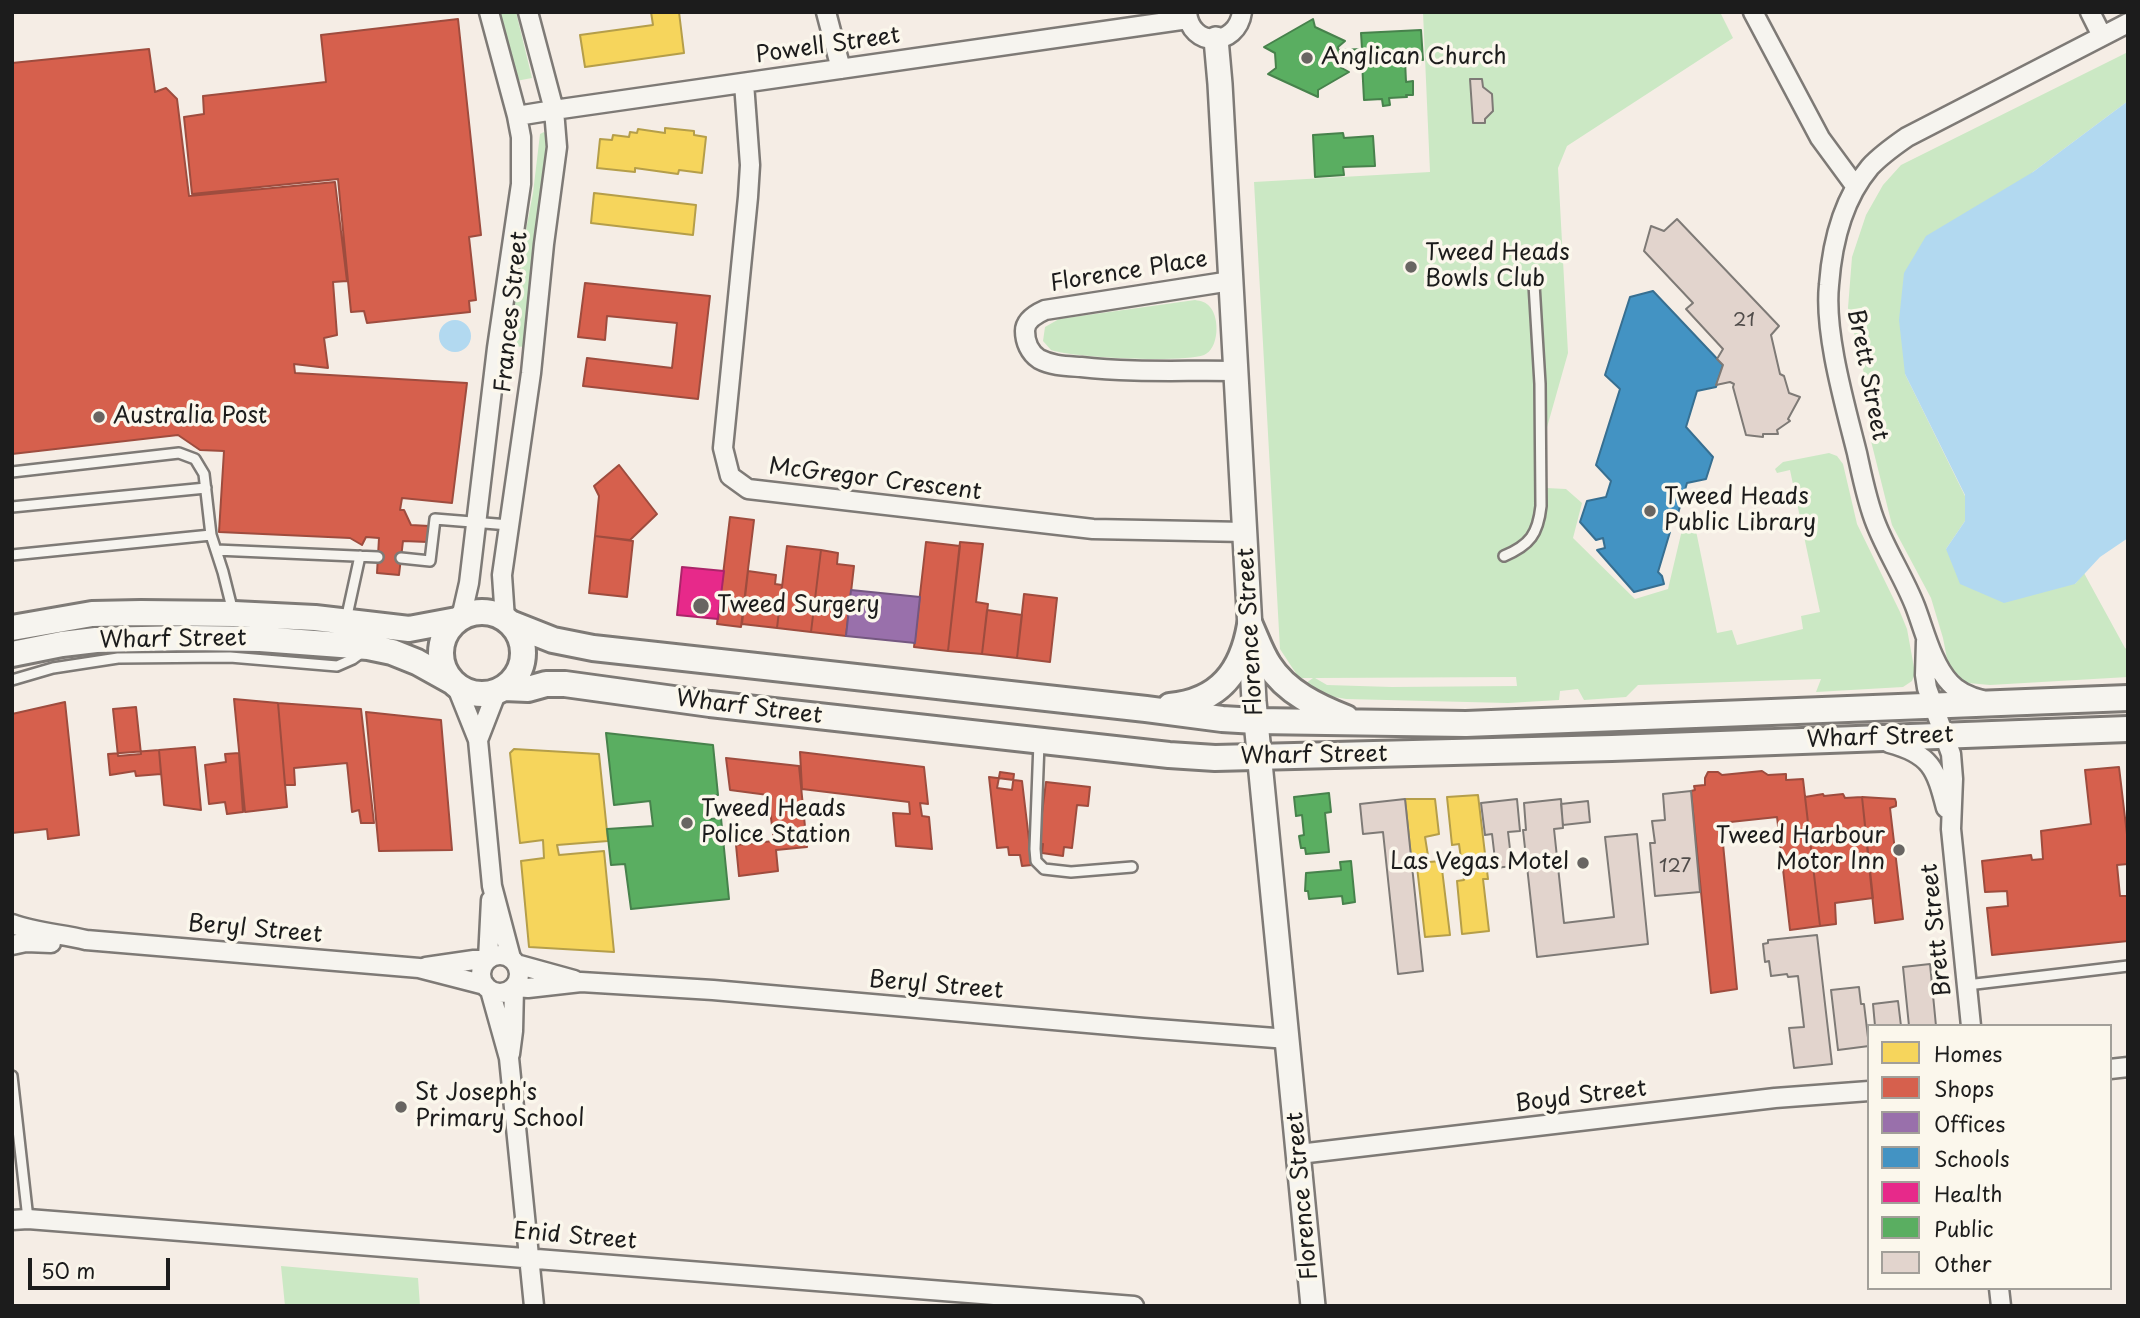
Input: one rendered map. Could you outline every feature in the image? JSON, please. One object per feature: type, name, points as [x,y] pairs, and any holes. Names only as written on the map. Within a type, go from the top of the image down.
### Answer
[{"type":"main road","points":[[472,613],[495,614],[507,621],[518,633],[522,645],[520,669],[513,680],[500,690],[476,694],[465,691],[445,671],[442,643],[448,630],[459,619],[472,613]]},
{"type":"main road","name":"Wharf Street","points":[[12,628],[92,614],[234,614],[409,629],[459,619]]},
{"type":"main road","name":"Wharf Street","points":[[507,621],[553,640],[593,649],[1256,721],[1466,724],[2128,698]]},
{"type":"main road","points":[[1146,709],[1180,705],[1201,699],[1218,688],[1231,677],[1241,659],[1247,645],[1250,625]]},
{"type":"main road","points":[[1250,625],[1269,666],[1280,680],[1311,703],[1356,722]]},
{"type":"main road","name":"Wharf Street","points":[[12,654],[96,640],[260,639],[392,652],[455,683]]},
{"type":"main road","name":"Wharf Street","points":[[500,690],[565,684],[666,698],[1169,755],[1260,758],[2128,729]]},
{"type":"street","name":"Frances Street","points":[[459,619],[469,583],[497,348],[521,184],[521,137],[489,12]]},
{"type":"street","name":"Frances Street","points":[[507,621],[502,575],[531,373],[557,147],[554,110],[528,12]]},
{"type":"street","points":[[826,12],[841,69]]},
{"type":"street","points":[[1187,16],[1198,34],[1216,39],[1232,33],[1238,27],[1242,12]]},
{"type":"street","points":[[1754,12],[1820,138],[1856,187]]},
{"type":"street","points":[[2090,12],[2102,36]]},
{"type":"street","name":"Powell Street","points":[[517,116],[1187,16]]},
{"type":"street","name":"Brett Street","points":[[1999,704],[1963,693],[1944,676],[1926,641],[1915,607],[1872,513],[1828,315],[1832,261],[1838,232],[1856,187],[1885,152],[1907,137],[2128,23]]},
{"type":"street","name":"Florence Street","points":[[1216,39],[1256,721],[1313,1306]]},
{"type":"street","name":"McGregor Crescent","points":[[744,83],[750,165],[723,447],[730,476],[748,489],[1051,526],[1122,531],[1245,532]]},
{"type":"street","name":"Florence Place","points":[[1231,281],[1045,310],[1030,318],[1024,327],[1027,344],[1034,356],[1050,364],[1104,370],[1236,371]]},
{"type":"street","name":"Brett Street","points":[[1926,641],[1925,675],[1930,698],[1951,754],[1951,829]]},
{"type":"street","points":[[455,683],[478,740],[492,886],[488,960],[481,974],[509,1058],[534,1306]]},
{"type":"street","points":[[478,740],[500,690]]},
{"type":"street","name":"Brett Street","points":[[1870,738],[1906,748],[1920,755],[1932,766],[1939,780],[1951,829],[1971,1024]]},
{"type":"street","points":[[492,886],[519,975],[514,987],[509,1058]]},
{"type":"street","name":"Beryl Street","points":[[12,924],[29,930],[59,933],[86,940],[419,968],[487,987]]},
{"type":"street","name":"Beryl Street","points":[[12,945],[59,944],[86,940]]},
{"type":"street","points":[[488,960],[499,955],[514,961]]},
{"type":"street","name":"Beryl Street","points":[[419,968],[488,960]]},
{"type":"street","name":"Beryl Street","points":[[514,961],[581,982]]},
{"type":"street","name":"Beryl Street","points":[[514,987],[581,982],[713,990],[1288,1039]]},
{"type":"street","points":[[487,987],[497,993],[504,993],[514,987]]},
{"type":"street","name":"Boyd Street","points":[[1299,1154],[1775,1098],[1867,1091]]},
{"type":"street","name":"Enid Street","points":[[20,1219],[1134,1306]]},
{"type":"lane","points":[[1504,556],[1527,545],[1539,524],[1540,515],[1540,384],[1534,284]]},
{"type":"lane","points":[[12,472],[179,453],[194,459],[201,466],[211,535],[234,614]]},
{"type":"lane","points":[[12,507],[206,488]]},
{"type":"lane","points":[[401,558],[430,561],[435,519],[510,525]]},
{"type":"lane","points":[[12,555],[211,535]]},
{"type":"lane","points":[[216,550],[378,557]]},
{"type":"lane","points":[[345,622],[360,556]]},
{"type":"lane","points":[[12,680],[53,668],[117,658],[230,657],[337,666],[368,648]]},
{"type":"lane","points":[[1040,741],[1036,861],[1044,869],[1071,872],[1132,867]]},
{"type":"lane","points":[[1967,985],[2128,966]]},
{"type":"lane","points":[[12,1076],[20,1219]]},
{"type":"green space","points":[[497,12],[516,12],[532,78],[516,81]]},
{"type":"green space","name":"Tweed Heads Bowls Club","points":[[1423,12],[1720,12],[1733,38],[1567,146],[1558,168],[1568,353],[1544,438],[1546,488],[1566,489],[1582,503],[1573,538],[1635,599],[1668,589],[1682,530],[1695,526],[1717,633],[1732,630],[1737,645],[1803,629],[1801,616],[1820,612],[1790,470],[1777,473],[1775,469],[1783,462],[1829,453],[1837,456],[1843,464],[1857,524],[1907,629],[1915,673],[1912,681],[1903,687],[1816,692],[1821,679],[1638,685],[1626,697],[1584,700],[1578,689],[1560,691],[1559,700],[1508,703],[1346,699],[1323,695],[1302,686],[1313,678],[1299,678],[1280,649],[1254,182],[1430,172]],"holes":[[[1516,677],[1517,686],[1327,685],[1315,678]]]},
{"type":"green space","points":[[2128,52],[2128,101],[2033,172],[1905,374],[1965,496],[1965,521],[1946,549],[2075,584],[2084,573],[2128,650],[2128,677],[1990,685],[1968,683],[1956,677],[1949,669],[1931,598],[1892,525],[1871,441],[1880,439],[1848,308],[1852,257],[1866,215],[1883,185],[1901,165]]},
{"type":"green space","points":[[544,132],[548,136],[548,158],[526,347],[510,346],[512,303],[533,193],[540,134]]},
{"type":"green space","points":[[1195,300],[1208,305],[1215,318],[1213,347],[1204,355],[1152,359],[1081,355],[1051,350],[1043,341],[1045,327],[1059,319]]},
{"type":"green space","points":[[281,1266],[418,1278],[420,1306],[285,1306]]},
{"type":"water","points":[[2128,101],[2128,538],[2100,557],[2075,584],[2004,603],[1960,584],[1946,549],[1965,521],[1965,495],[1905,374],[1899,320],[1904,273],[1926,236],[2033,172]]},
{"type":"water","points":[[455,320],[466,325],[471,336],[466,347],[455,352],[444,347],[439,336],[444,325]]},
{"type":"building: Homes","points":[[651,12],[679,12],[684,53],[585,67],[580,35],[653,25]]},
{"type":"building: Homes","points":[[665,128],[694,131],[694,135],[706,137],[702,173],[679,170],[678,174],[635,168],[635,172],[597,168],[600,139],[612,140],[613,135],[629,137],[630,132],[637,133],[638,129],[665,133]]},
{"type":"building: Homes","points":[[594,193],[696,205],[693,235],[591,223]]},
{"type":"building: Homes","points":[[514,749],[599,754],[608,841],[557,845],[559,855],[604,851],[614,952],[529,947],[521,861],[544,858],[543,840],[520,843],[510,753]]},
{"type":"building: Homes","points":[[1478,795],[1488,879],[1483,879],[1489,931],[1462,934],[1457,881],[1464,880],[1459,844],[1452,845],[1447,797]]},
{"type":"building: Homes","points":[[1405,799],[1435,799],[1439,834],[1425,837],[1429,862],[1441,861],[1450,935],[1425,937],[1417,867],[1412,867]]},
{"type":"building: Shops","points":[[458,19],[481,235],[469,237],[476,300],[469,301],[470,312],[367,323],[364,311],[351,312],[338,179],[192,194],[184,117],[204,114],[203,96],[326,82],[321,35]]},
{"type":"building: Shops","points":[[149,49],[155,92],[166,88],[177,99],[189,196],[335,182],[347,281],[333,282],[337,335],[324,338],[328,368],[294,364],[295,373],[467,383],[452,503],[402,498],[400,510],[404,510],[411,525],[429,526],[428,542],[403,541],[399,575],[377,573],[379,538],[366,537],[362,545],[350,538],[219,532],[224,451],[200,450],[178,435],[12,454],[12,63]]},
{"type":"building: Shops","points":[[585,283],[710,296],[698,399],[583,386],[587,358],[672,368],[677,323],[607,316],[605,340],[578,337]]},
{"type":"building: Shops","points":[[619,465],[657,514],[630,540],[595,536],[599,496],[594,486]]},
{"type":"building: Shops","points":[[730,517],[754,520],[741,627],[717,624]]},
{"type":"building: Shops","points":[[595,536],[633,541],[627,597],[589,593]]},
{"type":"building: Shops","points":[[926,542],[960,546],[948,651],[914,647]]},
{"type":"building: Shops","points":[[960,542],[983,544],[976,602],[988,604],[982,654],[948,651]]},
{"type":"building: Shops","points":[[787,546],[821,550],[811,632],[777,628]]},
{"type":"building: Shops","points":[[821,550],[838,553],[837,564],[854,566],[846,636],[811,632]]},
{"type":"building: Shops","points":[[748,571],[776,575],[775,584],[782,585],[777,628],[742,624]]},
{"type":"building: Shops","points":[[1024,594],[1057,598],[1050,662],[1017,658]]},
{"type":"building: Shops","points":[[987,610],[1022,615],[1017,658],[982,654]]},
{"type":"building: Shops","points":[[234,699],[278,703],[287,807],[245,812]]},
{"type":"building: Shops","points":[[65,702],[79,835],[48,839],[47,829],[12,833],[12,714]]},
{"type":"building: Shops","points":[[278,703],[361,709],[374,823],[361,823],[359,810],[352,812],[347,763],[294,768],[295,785],[285,785]]},
{"type":"building: Shops","points":[[136,707],[141,754],[118,756],[113,709]]},
{"type":"building: Shops","points":[[366,712],[441,720],[452,850],[379,851]]},
{"type":"building: Shops","points":[[195,747],[201,810],[164,805],[159,750]]},
{"type":"building: Shops","points":[[159,750],[161,774],[136,776],[135,771],[110,775],[108,754]]},
{"type":"building: Shops","points":[[800,752],[924,767],[928,804],[920,803],[922,816],[929,817],[932,849],[896,846],[893,813],[910,814],[909,802],[802,789]]},
{"type":"building: Shops","points":[[239,753],[243,812],[227,814],[225,802],[209,804],[205,765],[226,762],[225,754]]},
{"type":"building: Shops","points":[[726,758],[799,766],[807,847],[776,850],[778,871],[739,876],[736,845],[774,841],[768,795],[730,790]]},
{"type":"building: Shops","points":[[2119,767],[2128,864],[2117,865],[2120,896],[2128,896],[2128,941],[1992,955],[1987,908],[2008,906],[2007,891],[1985,892],[1982,861],[2031,855],[2032,860],[2043,859],[2041,831],[2091,824],[2085,770]]},
{"type":"building: Shops","points":[[1762,771],[1768,775],[1786,774],[1786,780],[1803,779],[1820,926],[1790,930],[1777,817],[1721,823],[1737,989],[1711,993],[1691,791],[1695,790],[1694,786],[1705,785],[1708,772],[1722,775]]},
{"type":"building: Shops","points":[[1000,772],[1014,774],[1012,790],[997,788]]},
{"type":"building: Shops","points":[[989,777],[1022,781],[1032,865],[1022,866],[1020,855],[1009,855],[1008,847],[997,848]]},
{"type":"building: Shops","points":[[1046,782],[1090,787],[1088,806],[1077,805],[1072,848],[1064,847],[1063,856],[1042,853],[1043,844],[1038,844]]},
{"type":"building: Shops","points":[[1843,794],[1845,798],[1862,797],[1873,898],[1835,903],[1836,924],[1820,926],[1805,797]]},
{"type":"building: Shops","points":[[1862,797],[1895,799],[1896,806],[1890,808],[1903,919],[1875,923]]},
{"type":"building: Offices","points":[[851,590],[920,597],[915,643],[846,636]]},
{"type":"building: Schools","points":[[1653,291],[1723,365],[1716,387],[1697,391],[1686,427],[1713,457],[1706,479],[1687,483],[1676,520],[1667,522],[1670,532],[1658,572],[1664,584],[1634,592],[1597,550],[1605,548],[1603,538],[1596,540],[1580,522],[1587,501],[1606,497],[1611,481],[1596,465],[1620,389],[1605,375],[1630,297]]},
{"type":"building: Health","points":[[682,567],[724,571],[718,619],[677,615]]},
{"type":"building: Public","name":"Anglican Church","points":[[1313,19],[1315,27],[1345,41],[1338,47],[1340,67],[1349,72],[1318,90],[1318,97],[1268,74],[1276,68],[1275,53],[1264,47]]},
{"type":"building: Public","points":[[1421,30],[1423,60],[1405,60],[1406,82],[1413,81],[1413,95],[1389,98],[1390,105],[1383,106],[1382,99],[1364,100],[1362,62],[1340,64],[1339,50],[1362,49],[1361,33]]},
{"type":"building: Public","points":[[1343,133],[1344,138],[1373,136],[1375,166],[1343,167],[1344,175],[1315,177],[1313,135]]},
{"type":"building: Public","name":"Tweed Heads Police Station","points":[[606,733],[713,745],[718,795],[708,796],[710,819],[721,818],[729,899],[631,909],[625,864],[611,865],[607,829],[653,826],[650,801],[614,805]]},
{"type":"building: Public","points":[[1329,793],[1331,812],[1325,813],[1329,852],[1306,854],[1305,848],[1301,848],[1299,836],[1304,835],[1302,815],[1296,816],[1294,797]]},
{"type":"building: Public","points":[[1351,861],[1355,902],[1343,904],[1342,896],[1309,899],[1308,891],[1305,891],[1306,873],[1341,870],[1340,862]]},
{"type":"building: Other","points":[[1470,79],[1482,79],[1483,87],[1492,94],[1493,111],[1485,119],[1485,123],[1473,123]]},
{"type":"building: Other","points":[[1677,219],[1779,326],[1771,335],[1780,374],[1784,376],[1789,393],[1800,397],[1788,419],[1790,421],[1777,430],[1778,434],[1763,434],[1763,437],[1746,435],[1734,384],[1730,382],[1716,385],[1723,365],[1717,359],[1723,349],[1686,309],[1693,303],[1644,251],[1651,226],[1664,231]]},
{"type":"building: Other","points":[[1691,791],[1700,892],[1655,896],[1650,843],[1655,843],[1652,821],[1665,820],[1663,794]]},
{"type":"building: Other","points":[[1405,799],[1423,971],[1398,974],[1383,832],[1363,834],[1360,804]]},
{"type":"building: Other","points":[[1517,799],[1520,831],[1508,832],[1512,866],[1496,868],[1492,834],[1485,835],[1481,803]]},
{"type":"building: Other","points":[[1561,799],[1563,828],[1554,829],[1564,923],[1614,917],[1605,837],[1637,834],[1648,944],[1537,957],[1523,830],[1526,830],[1524,803]]},
{"type":"building: Other","points":[[1588,801],[1590,822],[1563,825],[1561,804]]},
{"type":"building: Other","points":[[1817,935],[1832,1064],[1794,1068],[1789,1028],[1804,1027],[1798,976],[1771,976],[1769,961],[1765,962],[1763,944],[1768,943],[1768,940]]},
{"type":"building: Other","points":[[1930,964],[1936,1024],[1909,1024],[1903,967]]},
{"type":"building: Other","points":[[1859,987],[1861,1004],[1864,1004],[1867,1046],[1838,1050],[1831,990]]},
{"type":"building: Other","points":[[1898,1001],[1901,1024],[1875,1024],[1873,1004]]},
{"type":"place","name":"Anglican Church","points":[[1307,58]]},
{"type":"place","name":"Tweed Heads Bowls Club","points":[[1411,267]]},
{"type":"place","name":"Australia Post","points":[[99,417]]},
{"type":"place","name":"Tweed Heads Public Library","points":[[1650,511]]},
{"type":"place","name":"Tweed Surgery","points":[[701,606]]},
{"type":"place","name":"Tweed Heads Police Station","points":[[687,823]]},
{"type":"place","name":"Tweed Harbour Motor Inn","points":[[1899,850]]},
{"type":"place","name":"Las Vegas Motel","points":[[1583,863]]},
{"type":"place","name":"St Joseph's Primary School","points":[[401,1107]]}]
